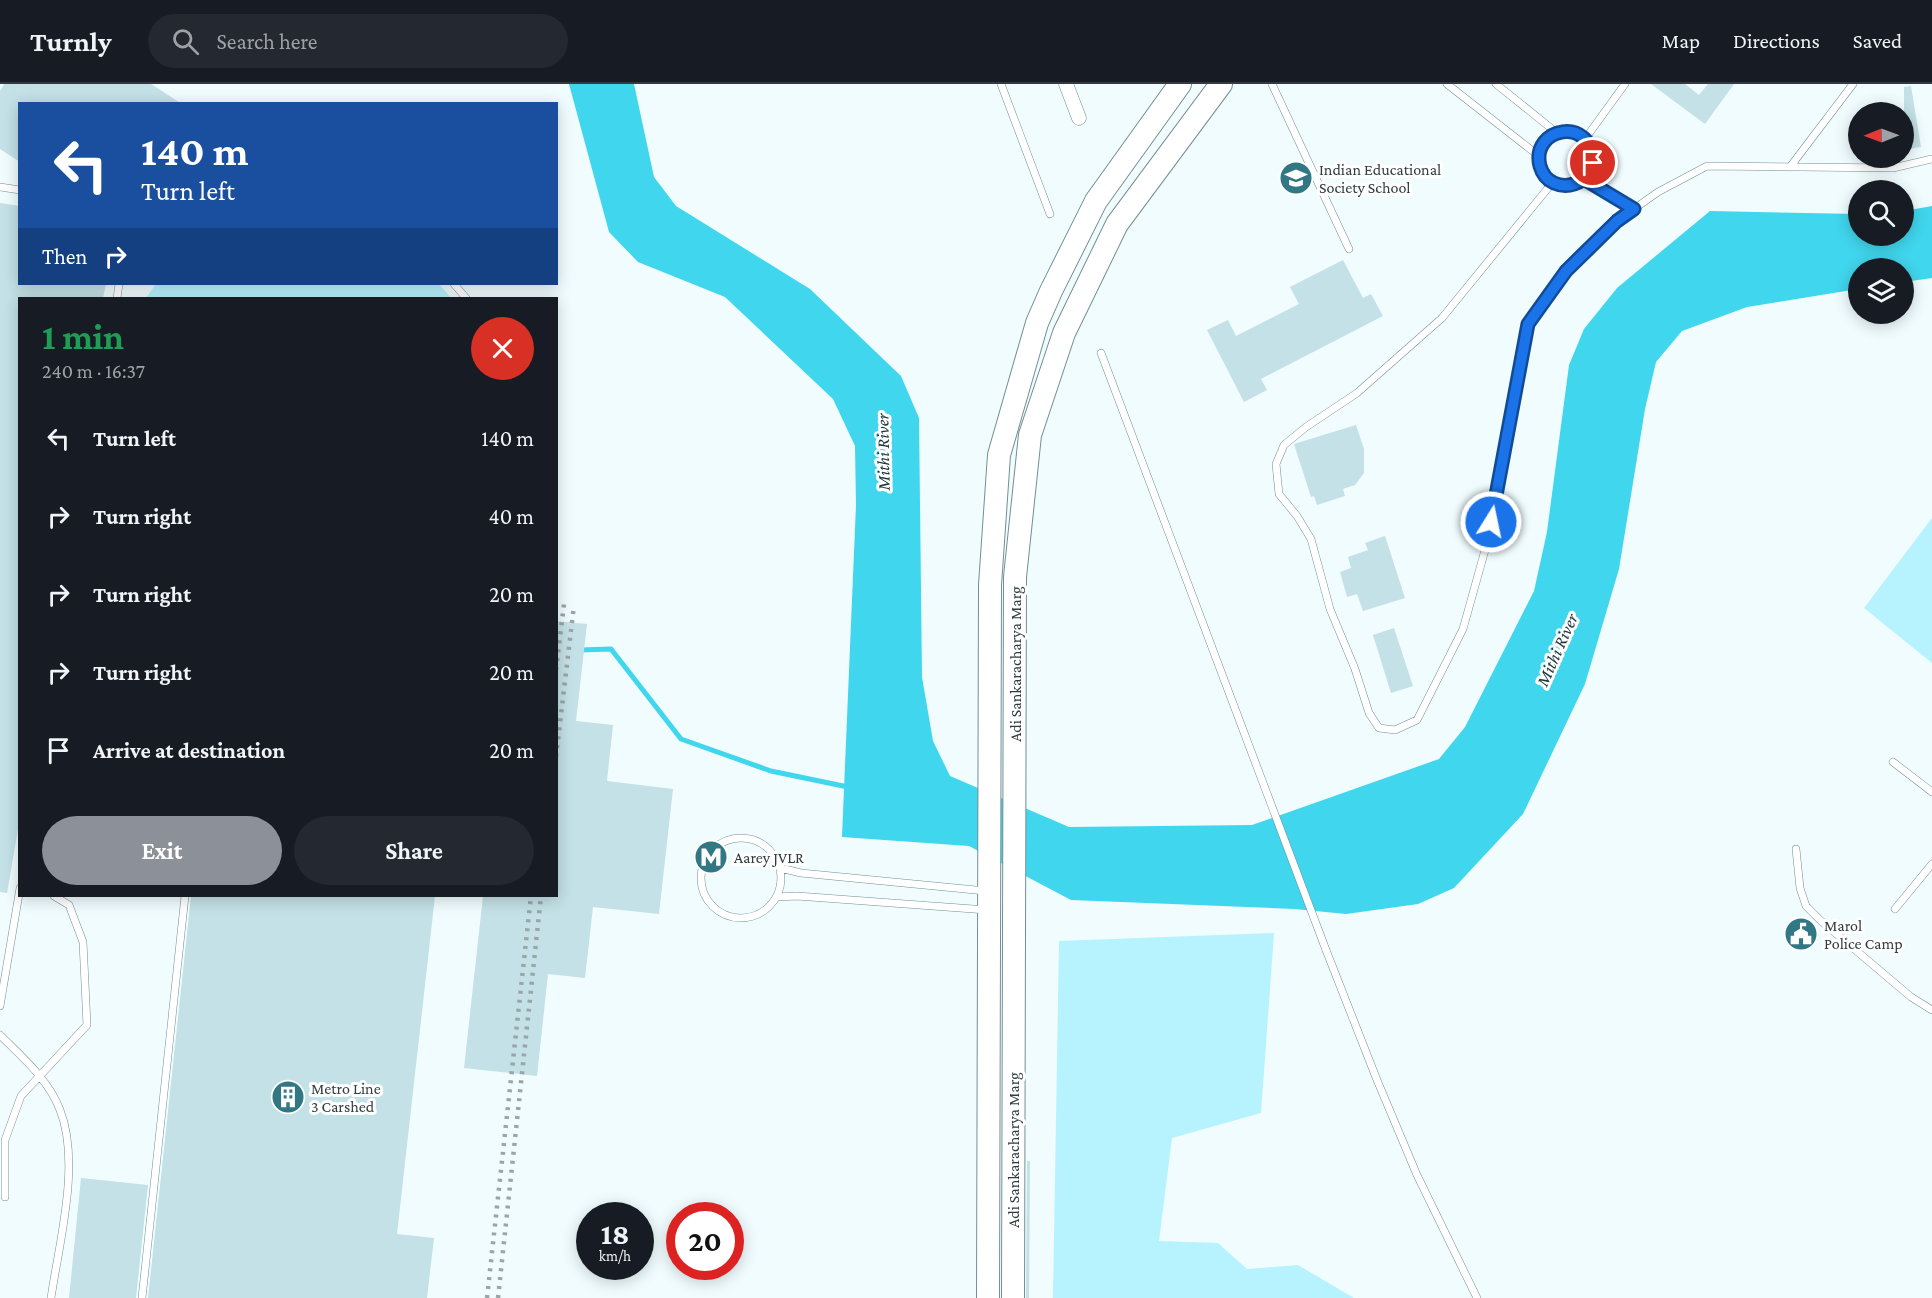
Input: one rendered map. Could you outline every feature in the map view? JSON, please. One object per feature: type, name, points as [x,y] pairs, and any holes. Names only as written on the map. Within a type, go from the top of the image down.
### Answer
[{"type":"main road","name":"Adi Sankaracharya Marg","points":[[988,1298],[990,585],[999,455],[1037,323],[1051,291],[1096,201],[1180,84]]},
{"type":"main road","name":"Adi Sankaracharya Marg","points":[[1013,1298],[1015,577],[1030,435],[1064,333],[1117,224],[1221,84]]},
{"type":"street","points":[[1066,84],[1079,118]]},
{"type":"lane","points":[[1000,84],[1050,214]]},
{"type":"lane","points":[[1272,84],[1349,249]]},
{"type":"lane","points":[[1447,84],[1539,156]]},
{"type":"lane","points":[[1496,84],[1557,133]]},
{"type":"lane","points":[[1585,139],[1625,84]]},
{"type":"lane","points":[[1790,167],[1853,84]]},
{"type":"lane","points":[[1572,132],[1585,139],[1590,147],[1593,163],[1584,179],[1569,186],[1552,182],[1542,171],[1539,156],[1545,141],[1557,133],[1572,132]]},
{"type":"lane","points":[[1552,182],[1442,318],[1357,393],[1306,427],[1284,445],[1276,464],[1279,494],[1297,516],[1311,539],[1330,609],[1355,669],[1369,714],[1379,728],[1395,730],[1417,720],[1463,628],[1487,543],[1528,324],[1566,271],[1617,221],[1658,192],[1707,166],[1893,168],[1932,159]]},
{"type":"lane","points":[[1584,179],[1634,209]]},
{"type":"lane","points":[[0,187],[18,190]]},
{"type":"lane","points":[[455,285],[465,297]]},
{"type":"lane","points":[[1101,353],[1326,950],[1417,1175],[1477,1298]]},
{"type":"lane","points":[[1893,762],[1932,792]]},
{"type":"lane","points":[[736,838],[755,840],[771,851],[780,868],[781,878],[777,897],[764,911],[746,918],[737,918],[719,912],[706,897],[701,878],[702,869],[711,852],[727,841],[736,838]]},
{"type":"lane","points":[[1796,849],[1800,888],[1806,906],[1911,997],[1932,1010]]},
{"type":"lane","points":[[1895,909],[1932,864]]},
{"type":"lane","points":[[780,868],[989,901]]},
{"type":"lane","points":[[0,1004],[18,897]]},
{"type":"lane","points":[[5,1197],[5,1140],[21,1096],[87,1025],[83,942],[69,905],[56,897]]},
{"type":"lane","points":[[142,1298],[185,897]]},
{"type":"lane","points":[[777,897],[989,901]]},
{"type":"lane","points":[[0,1035],[39,1075],[60,1109],[65,1128],[70,1174],[51,1298]]},
{"type":"shaded area","points":[[155,285],[440,285],[450,297],[147,297]]},
{"type":"shaded area","points":[[1932,518],[1932,663],[1864,608]]},
{"type":"shaded area","points":[[1274,933],[1261,1113],[1172,1138],[1159,1241],[1218,1243],[1247,1269],[1298,1265],[1354,1298],[1053,1298],[1059,941]]},
{"type":"water","name":"Mithi River","points":[[569,84],[634,84],[654,177],[676,206],[810,289],[901,376],[919,418],[922,677],[933,741],[950,776],[1069,827],[1252,825],[1439,759],[1465,727],[1534,591],[1547,532],[1569,365],[1584,329],[1617,288],[1710,211],[1848,214],[1848,246],[1914,246],[1914,209],[1932,206],[1932,278],[1914,281],[1914,258],[1848,258],[1848,291],[1747,307],[1682,331],[1656,362],[1645,409],[1619,569],[1585,684],[1523,814],[1454,888],[1418,904],[1346,914],[1295,909],[1071,900],[969,846],[842,837],[856,505],[855,446],[833,399],[725,297],[638,262],[609,232]]},
{"type":"building","points":[[4,84],[151,84],[179,102],[18,102],[18,161],[0,149],[0,91]]},
{"type":"building","points":[[1651,84],[1685,84],[1699,95],[1708,84],[1734,84],[1705,124]]},
{"type":"building","points":[[1911,86],[1914,102],[1904,102],[1904,87]]},
{"type":"building","points":[[1914,104],[1921,147],[1914,148]]},
{"type":"building","points":[[0,203],[18,206],[18,285],[106,285],[103,297],[18,297],[18,830],[7,893],[0,892]]},
{"type":"building","points":[[1343,260],[1363,298],[1371,294],[1383,316],[1261,379],[1267,390],[1244,402],[1207,330],[1228,320],[1236,336],[1299,304],[1290,287]]},
{"type":"building","points":[[1356,425],[1364,449],[1364,473],[1355,485],[1343,489],[1345,496],[1317,505],[1314,496],[1311,497],[1294,444]]},
{"type":"building","points":[[1385,536],[1405,598],[1363,611],[1357,594],[1347,597],[1340,572],[1351,568],[1348,557],[1368,550],[1365,543]]},
{"type":"building","points":[[558,621],[587,624],[576,721],[613,725],[607,781],[673,789],[659,914],[593,907],[585,978],[548,974],[537,1076],[464,1068],[483,897],[558,897]]},
{"type":"building","points":[[1394,628],[1413,686],[1391,693],[1373,635]]},
{"type":"building","name":"Metro Line 3 Carshed","points":[[191,897],[435,897],[397,1234],[434,1238],[427,1298],[148,1298]]},
{"type":"building","points":[[1027,1161],[1030,1161],[1029,1298],[1026,1298]]},
{"type":"building","points":[[81,1178],[148,1185],[136,1298],[69,1298]]},
{"type":"waterway","points":[[579,650],[611,649],[681,739],[771,771],[848,787]]},
{"type":"railway","points":[[558,654],[564,604]]},
{"type":"railway","points":[[558,740],[574,605]]},
{"type":"railway","points":[[487,1298],[531,897]]},
{"type":"railway","points":[[498,1298],[541,897]]},
{"type":"place","name":"Indian Educational Society School","points":[[1296,178]]},
{"type":"place","name":"Aarey JVLR","points":[[711,857]]},
{"type":"place","name":"Marol Police Camp","points":[[1801,934]]},
{"type":"place","name":"Metro Line 3 Carshed","points":[[288,1097]]},
{"type":"route","points":[[1491,522],[1528,324],[1566,271],[1617,221],[1634,209],[1584,179],[1569,186],[1552,182],[1546,178],[1539,164],[1541,148],[1550,136],[1565,131],[1572,132],[1585,139],[1593,155],[1593,163]]}]
